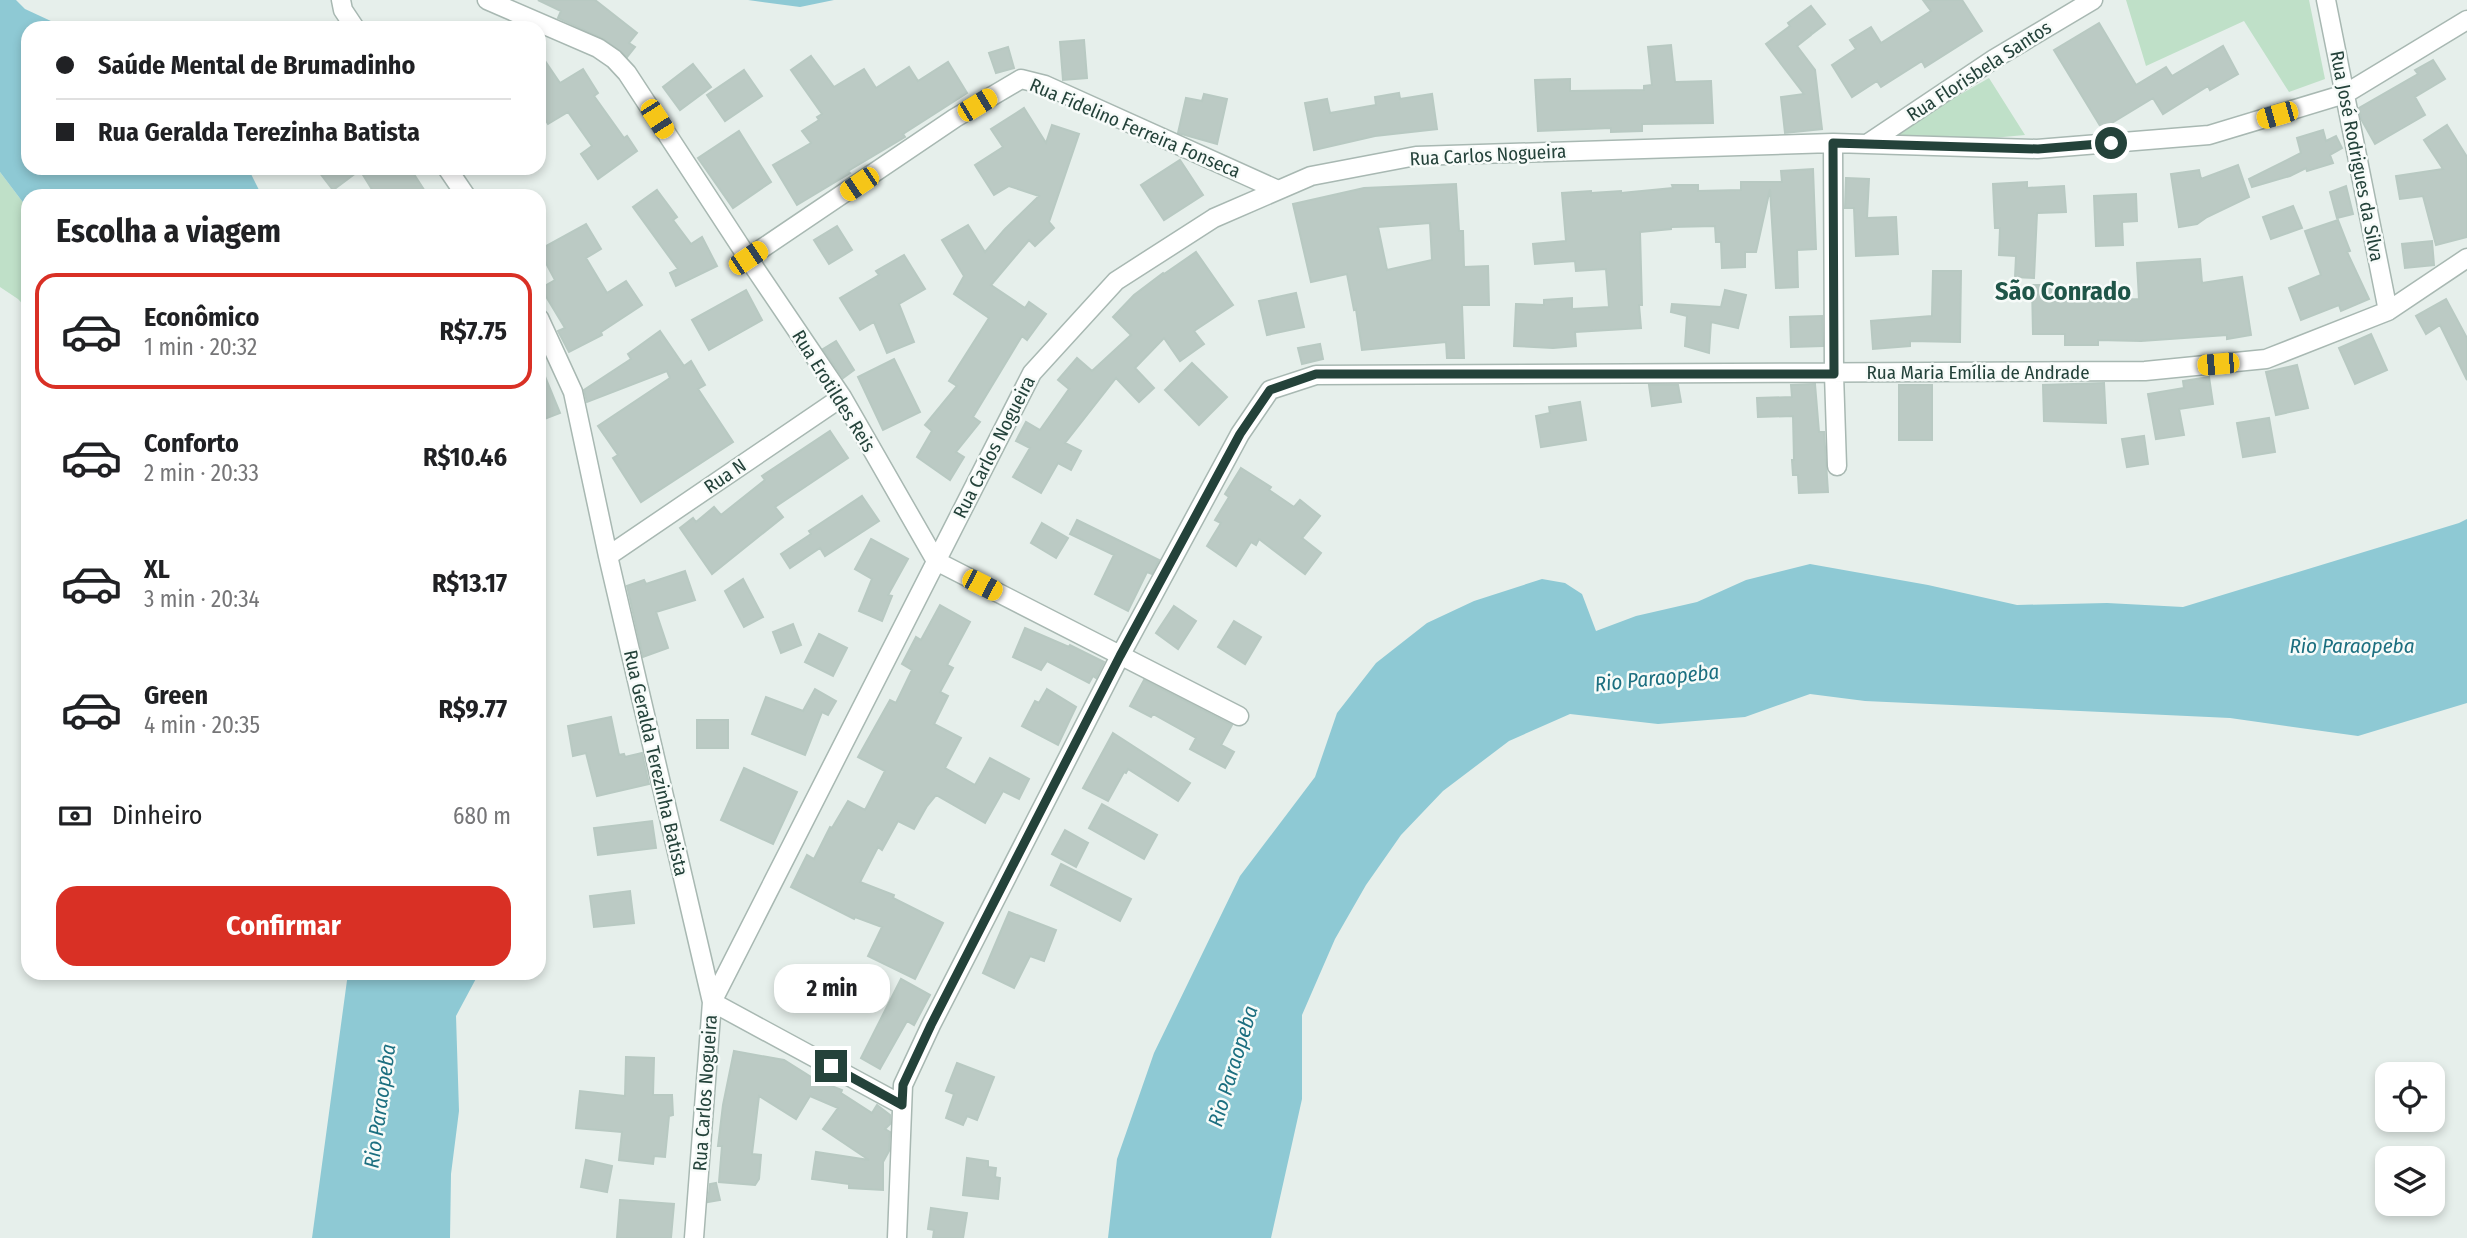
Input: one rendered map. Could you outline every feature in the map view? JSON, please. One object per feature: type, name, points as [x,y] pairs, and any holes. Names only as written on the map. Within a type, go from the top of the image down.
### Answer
[{"type":"street","name":"Rua Erotildes Reis","points":[[487,0],[536,21]]},
{"type":"street","name":"Rua Florisbela Santos","points":[[1867,144],[1994,60],[2093,0]]},
{"type":"street","name":"Rua José Rodrigues da Silva","points":[[2326,0],[2388,311]]},
{"type":"street","points":[[342,5],[351,21]]},
{"type":"street","name":"Rua Carlos Nogueira","points":[[694,1238],[712,1002],[1032,373],[1116,281],[1214,219],[1311,176],[1416,156],[1833,143],[2038,149],[2209,135],[2345,94],[2467,20]]},
{"type":"street","name":"Rua Erotildes Reis","points":[[546,26],[598,48],[614,59],[627,73],[842,397],[936,561]]},
{"type":"street","name":"Rua Fidelino Ferreira Fonseca","points":[[748,258],[955,118],[1021,79],[1045,85],[1278,190]]},
{"type":"street","points":[[1833,143],[1837,466]]},
{"type":"street","name":"Rua Maria Emília de Andrade","points":[[897,1238],[903,1085],[1120,656],[1240,434],[1270,390],[1316,374],[2145,371],[2266,359],[2388,311],[2467,258]]},
{"type":"street","name":"Rua Geralda Terezinha Batista","points":[[546,333],[573,392],[608,556],[712,1002]]},
{"type":"street","name":"Rua N","points":[[608,556],[842,397]]},
{"type":"street","points":[[936,561],[1239,716]]},
{"type":"street","points":[[712,1002],[902,1105]]},
{"type":"green space","points":[[2126,0],[2309,0],[2325,79],[2289,92],[2244,21],[2146,66]]},
{"type":"green space","points":[[1989,78],[2025,135],[1905,146],[1898,138],[1898,130]]},
{"type":"green space","points":[[0,172],[21,200],[21,302],[0,287]]},
{"type":"water","points":[[0,0],[16,0],[25,9],[51,21],[21,21],[21,175],[252,175],[258,189],[21,189],[21,200],[0,172]]},
{"type":"water","points":[[748,0],[834,0],[800,7]]},
{"type":"water","name":"Rio Paraopeba","points":[[2467,519],[2467,703],[2358,736],[2230,718],[1865,701],[1810,694],[1745,717],[1658,724],[1570,714],[1509,741],[1443,791],[1401,835],[1366,885],[1335,939],[1302,1015],[1302,1099],[1271,1238],[1108,1238],[1117,1159],[1154,1053],[1240,876],[1315,777],[1337,713],[1376,663],[1427,623],[1474,601],[1542,579],[1565,583],[1582,594],[1596,631],[1636,616],[1697,602],[1746,580],[1810,564],[1928,585],[2017,605],[2107,603],[2183,607]]},
{"type":"water","name":"Rio Paraopeba","points":[[347,980],[475,980],[456,1016],[459,1111],[451,1174],[450,1238],[312,1238]]},
{"type":"building","points":[[538,0],[595,0],[637,33],[629,43],[635,47],[627,57],[604,39],[558,18],[561,11]]},
{"type":"building","points":[[1923,0],[1962,0],[1982,31],[1925,67],[1922,61],[1881,87],[1877,81],[1852,97],[1832,65],[1856,49],[1850,40],[1871,27],[1881,43],[1931,11]]},
{"type":"building","points":[[1811,6],[1825,24],[1812,34],[1811,32],[1811,35],[1797,46],[1815,70],[1822,129],[1785,133],[1781,97],[1804,94],[1766,44]]},
{"type":"building","points":[[2099,23],[2136,85],[2166,67],[2172,76],[2223,46],[2238,74],[2210,90],[2208,86],[2163,114],[2153,98],[2102,129],[2054,50]]},
{"type":"building","points":[[1084,40],[1087,78],[1063,80],[1060,42]]},
{"type":"building","points":[[1671,45],[1675,82],[1711,81],[1713,123],[1642,124],[1642,131],[1611,132],[1611,128],[1538,131],[1535,80],[1570,79],[1570,91],[1644,90],[1644,86],[1652,85],[1648,47]]},
{"type":"building","points":[[1008,47],[1014,68],[996,73],[989,53]]},
{"type":"building","points":[[811,56],[834,87],[864,69],[876,88],[909,67],[918,81],[948,62],[967,93],[903,134],[905,137],[797,205],[773,165],[811,143],[802,131],[819,120],[817,117],[822,114],[791,70]]},
{"type":"building","points":[[2433,60],[2445,79],[2415,97],[2425,115],[2375,144],[2361,119],[2359,108],[2418,74],[2415,70]]},
{"type":"building","points":[[546,62],[560,83],[583,69],[598,93],[594,96],[624,138],[627,136],[637,151],[598,179],[581,154],[592,146],[568,112],[548,124]]},
{"type":"building","points":[[693,64],[711,87],[680,110],[663,87]]},
{"type":"building","points":[[744,70],[762,96],[725,121],[707,95]]},
{"type":"building","points":[[1399,93],[1400,99],[1432,94],[1437,129],[1375,136],[1314,150],[1305,103],[1327,99],[1330,113],[1376,105],[1375,97]]},
{"type":"building","points":[[1204,94],[1227,99],[1217,144],[1178,133],[1186,98],[1202,101]]},
{"type":"building","points":[[1024,108],[1046,143],[1052,125],[1079,134],[1049,222],[1054,228],[1035,246],[1029,240],[991,285],[1025,308],[1029,302],[1046,314],[1027,340],[1022,336],[973,417],[980,422],[956,452],[964,457],[950,480],[917,457],[932,431],[925,425],[957,386],[949,381],[989,318],[954,294],[964,276],[942,240],[968,225],[985,252],[1039,196],[1009,186],[994,195],[975,165],[1003,147],[991,129]]},
{"type":"building","points":[[2447,125],[2467,157],[2467,237],[2436,245],[2423,196],[2400,199],[2396,176],[2443,169],[2424,140]]},
{"type":"building","points":[[2323,130],[2326,141],[2336,136],[2342,148],[2330,155],[2333,163],[2307,171],[2306,168],[2290,176],[2252,187],[2249,179],[2301,153],[2297,138]]},
{"type":"building","points":[[739,131],[771,182],[733,208],[698,158]]},
{"type":"building","points":[[1180,160],[1203,195],[1164,220],[1141,185]]},
{"type":"building","points":[[2238,165],[2249,197],[2197,224],[2179,227],[2171,174],[2199,170],[2201,179]]},
{"type":"building","points":[[1813,169],[1816,249],[1797,250],[1798,287],[1776,288],[1770,189],[1756,252],[1745,252],[1745,267],[1722,268],[1721,242],[1716,242],[1715,226],[1671,227],[1640,232],[1641,328],[1575,332],[1576,346],[1514,346],[1516,304],[1544,305],[1544,300],[1572,298],[1572,309],[1609,307],[1606,269],[1576,271],[1575,261],[1535,264],[1533,244],[1566,241],[1562,193],[1621,193],[1673,188],[1672,185],[1698,185],[1698,191],[1741,190],[1741,182],[1782,182],[1781,171]]},
{"type":"building","points":[[321,175],[353,175],[334,189]]},
{"type":"building","points":[[363,175],[414,175],[424,189],[372,189]]},
{"type":"building","points":[[1846,178],[1869,179],[1867,218],[1896,217],[1898,254],[1856,256],[1854,208],[1845,208]]},
{"type":"building","points":[[2027,182],[2027,188],[2064,186],[2066,212],[2037,213],[2034,278],[2015,277],[2016,256],[1999,255],[2000,228],[1995,228],[1993,184]]},
{"type":"building","points":[[1456,184],[1459,231],[1463,231],[1464,267],[1488,266],[1489,305],[1462,305],[1464,358],[1447,358],[1446,342],[1362,350],[1347,274],[1311,282],[1293,204],[1364,188]],"holes":[[[1430,223],[1432,260],[1387,270],[1378,227]]]},
{"type":"building","points":[[2346,186],[2353,214],[2337,218],[2330,192]]},
{"type":"building","points":[[657,190],[677,217],[673,220],[691,244],[702,237],[717,266],[676,286],[670,273],[678,269],[633,207]]},
{"type":"building","points":[[2136,194],[2137,221],[2122,222],[2123,245],[2096,246],[2094,196]]},
{"type":"building","points":[[2293,206],[2302,228],[2271,239],[2263,217]]},
{"type":"building","points":[[2338,220],[2350,251],[2347,252],[2369,299],[2341,311],[2339,305],[2301,320],[2289,288],[2321,275],[2305,231]]},
{"type":"building","points":[[586,224],[601,249],[586,258],[607,293],[626,281],[642,305],[601,332],[602,335],[569,352],[558,331],[565,328],[546,296],[546,285],[555,280],[546,263],[546,246]]},
{"type":"building","points":[[837,226],[852,250],[829,264],[814,240]]},
{"type":"building","points":[[2432,241],[2434,265],[2405,268],[2402,244]]},
{"type":"building","points":[[1196,252],[1233,305],[1194,331],[1204,344],[1180,361],[1164,338],[1135,368],[1154,388],[1139,402],[1116,378],[1065,443],[1081,451],[1071,470],[1058,463],[1041,493],[1013,477],[1030,448],[1016,441],[1026,422],[1040,430],[1069,389],[1058,380],[1077,358],[1092,371],[1131,335],[1113,317],[1134,295]]},
{"type":"building","points":[[904,255],[925,289],[899,304],[914,342],[887,353],[874,322],[860,330],[840,298],[879,275],[876,271]]},
{"type":"building","points":[[2200,259],[2202,283],[2242,277],[2251,335],[2227,339],[2227,335],[2141,341],[2098,340],[2098,345],[2065,345],[2065,334],[2033,334],[2032,285],[2058,285],[2058,300],[2139,299],[2137,263]]},
{"type":"building","points":[[1933,271],[1961,271],[1960,342],[1910,341],[1910,346],[1873,349],[1871,321],[1932,316]]},
{"type":"building","points":[[746,290],[762,320],[709,350],[692,320]]},
{"type":"building","points":[[1725,290],[1746,295],[1738,328],[1711,322],[1709,353],[1685,346],[1687,316],[1671,312],[1672,304],[1721,307]]},
{"type":"building","points":[[1296,293],[1304,327],[1267,335],[1259,301]]},
{"type":"building","points":[[2446,299],[2467,338],[2467,380],[2440,325],[2426,334],[2416,316]]},
{"type":"building","points":[[1822,316],[1823,346],[1791,347],[1790,317]]},
{"type":"building","points":[[660,331],[684,366],[691,361],[705,385],[698,389],[733,442],[641,502],[613,458],[618,455],[598,426],[670,378],[667,371],[587,402],[584,390],[631,359],[628,354]]},
{"type":"building","points":[[2371,334],[2387,370],[2355,384],[2339,348]]},
{"type":"building","points":[[836,341],[854,370],[843,378],[823,349]]},
{"type":"building","points":[[1320,344],[1323,359],[1302,364],[1298,348]]},
{"type":"building","points":[[894,359],[920,412],[883,430],[858,377]]},
{"type":"building","points":[[1192,363],[1227,397],[1199,425],[1165,390]]},
{"type":"building","points":[[2297,365],[2308,408],[2276,415],[2266,372]]},
{"type":"building","points":[[2209,377],[2213,404],[2179,409],[2184,435],[2156,439],[2148,394],[2184,388],[2183,381]]},
{"type":"building","points":[[546,379],[560,413],[546,418]]},
{"type":"building","points":[[2104,383],[2106,423],[2044,421],[2043,385]]},
{"type":"building","points":[[1815,384],[1819,432],[1824,432],[1828,492],[1799,493],[1798,475],[1793,475],[1793,416],[1758,417],[1757,398],[1792,397],[1791,385]]},
{"type":"building","points":[[1649,385],[1678,385],[1681,402],[1652,406]]},
{"type":"building","points":[[1899,385],[1932,385],[1932,440],[1899,440]]},
{"type":"building","points":[[1580,402],[1586,440],[1541,447],[1536,416],[1550,413],[1549,407]]},
{"type":"building","points":[[2269,418],[2275,452],[2243,457],[2237,423]]},
{"type":"building","points":[[830,431],[848,458],[775,507],[783,517],[712,574],[680,528],[693,518],[696,522],[714,507],[721,515],[765,480],[762,476]]},
{"type":"building","points":[[2144,436],[2148,464],[2127,467],[2122,439]]},
{"type":"building","points":[[1241,468],[1271,487],[1269,490],[1294,507],[1300,500],[1320,516],[1302,538],[1321,553],[1305,574],[1259,539],[1256,545],[1251,542],[1236,566],[1207,546],[1221,523],[1215,520],[1229,497],[1225,494]]},
{"type":"building","points":[[862,496],[879,521],[825,556],[820,548],[790,568],[781,554],[811,534],[809,531]]},
{"type":"building","points":[[1077,520],[1159,560],[1152,574],[1147,572],[1128,611],[1095,594],[1114,555],[1070,534]]},
{"type":"building","points":[[1042,523],[1068,538],[1056,558],[1031,543]]},
{"type":"building","points":[[871,539],[908,559],[888,595],[892,596],[882,621],[859,611],[872,579],[855,569]]},
{"type":"building","points":[[685,571],[695,600],[656,612],[668,648],[643,657],[627,586],[644,580],[646,584]]},
{"type":"building","points":[[743,579],[763,617],[744,627],[725,591]]},
{"type":"building","points":[[940,605],[970,622],[947,665],[953,668],[940,692],[948,696],[934,724],[961,738],[945,768],[975,785],[990,758],[1029,779],[1019,799],[1003,791],[985,823],[936,795],[914,829],[898,821],[882,850],[878,847],[860,882],[894,895],[893,898],[943,923],[915,979],[868,956],[882,927],[855,917],[854,919],[791,887],[807,855],[814,859],[830,827],[832,828],[848,801],[865,810],[885,771],[858,757],[890,700],[896,703],[912,670],[902,664],[916,637],[921,640]]},
{"type":"building","points":[[1174,606],[1196,621],[1178,649],[1156,633]]},
{"type":"building","points":[[1234,621],[1261,637],[1245,664],[1218,647]]},
{"type":"building","points":[[793,624],[801,645],[781,653],[773,632]]},
{"type":"building","points":[[1025,628],[1069,647],[1070,645],[1104,662],[1096,678],[1093,676],[1089,683],[1047,661],[1041,670],[1013,657]]},
{"type":"building","points":[[819,634],[847,648],[833,676],[805,662]]},
{"type":"building","points":[[1144,680],[1232,725],[1221,745],[1234,752],[1225,768],[1190,749],[1196,738],[1153,714],[1151,717],[1130,706]]},
{"type":"building","points":[[815,689],[836,701],[828,715],[822,712],[805,755],[752,734],[766,697],[803,711]]},
{"type":"building","points":[[1047,689],[1076,707],[1058,745],[1022,726],[1035,701],[1039,703]]},
{"type":"building","points":[[611,717],[619,755],[624,754],[625,757],[642,753],[649,784],[597,796],[586,753],[573,756],[568,726]]},
{"type":"building","points":[[697,720],[728,720],[728,748],[697,748]]},
{"type":"building","points":[[1113,733],[1190,783],[1178,801],[1128,769],[1108,801],[1083,788]]},
{"type":"building","points":[[744,768],[797,792],[773,844],[721,820]]},
{"type":"building","points":[[1102,804],[1157,835],[1144,859],[1089,828]]},
{"type":"building","points":[[652,821],[656,848],[598,855],[594,828]]},
{"type":"building","points":[[1065,830],[1088,843],[1076,867],[1052,854]]},
{"type":"building","points":[[1061,864],[1131,899],[1120,921],[1051,885]]},
{"type":"building","points":[[630,891],[634,923],[594,927],[590,896]]},
{"type":"building","points":[[1009,912],[1056,930],[1044,961],[1030,956],[1014,988],[983,973]]},
{"type":"building","points":[[901,979],[930,995],[914,1025],[907,1021],[880,1069],[861,1058]]},
{"type":"building","points":[[734,1051],[784,1060],[816,1080],[842,1090],[841,1093],[872,1113],[877,1105],[890,1115],[890,1124],[885,1129],[890,1132],[889,1151],[883,1162],[883,1190],[849,1188],[849,1184],[812,1179],[816,1152],[869,1160],[823,1129],[838,1108],[810,1096],[796,1119],[759,1096],[752,1154],[761,1155],[759,1179],[755,1185],[719,1182],[722,1146],[718,1146]]},
{"type":"building","points":[[626,1057],[654,1058],[653,1095],[672,1095],[673,1115],[669,1116],[665,1157],[654,1156],[653,1164],[619,1160],[622,1132],[576,1128],[580,1091],[625,1096]]},
{"type":"building","points":[[957,1063],[994,1077],[977,1120],[967,1116],[963,1125],[946,1118],[954,1094],[946,1091]]},
{"type":"building","points":[[967,1158],[988,1161],[988,1167],[996,1168],[995,1177],[1000,1178],[998,1199],[963,1195]]},
{"type":"building","points":[[586,1160],[612,1166],[607,1192],[581,1187]]},
{"type":"building","points":[[716,1183],[720,1200],[708,1202],[710,1184]]},
{"type":"building","points":[[620,1200],[674,1204],[671,1238],[617,1238]]},
{"type":"building","points":[[931,1208],[967,1213],[963,1238],[933,1238],[934,1230],[928,1229]]},
{"type":"district","name":"São Conrado","points":[[2063,291]]},
{"type":"route","points":[[831,1066],[902,1105],[903,1085],[931,1025],[1120,656],[1240,434],[1270,390],[1316,374],[1834,374],[1833,143],[2038,149],[2111,143]]}]
